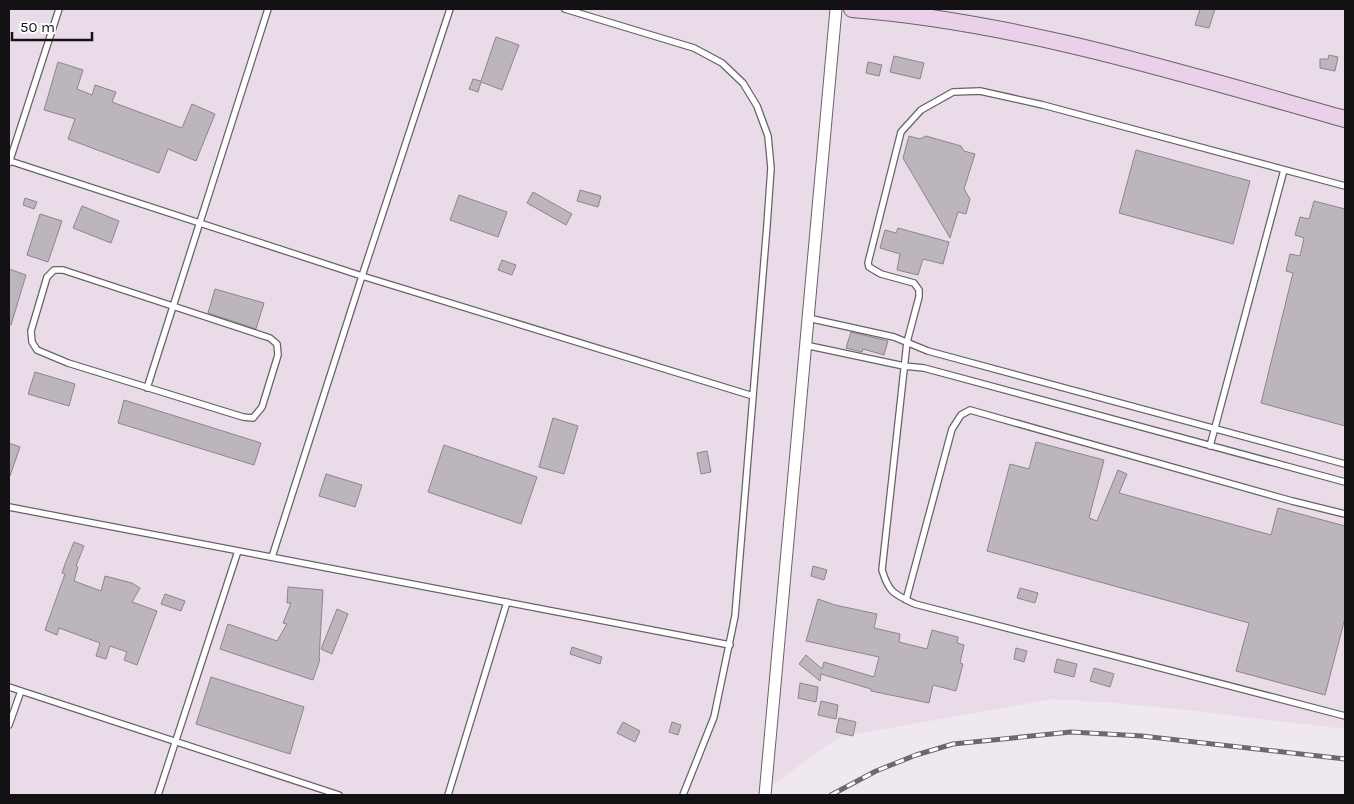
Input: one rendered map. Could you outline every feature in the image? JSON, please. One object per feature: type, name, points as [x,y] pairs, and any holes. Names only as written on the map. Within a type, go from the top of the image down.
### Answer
[{"type":"main road","points":[[852,9],[952,20],[1060,43],[1136,61],[1345,119]]},
{"type":"street","points":[[765,795],[836,9]]},
{"type":"lane","points":[[59,9],[11,151],[9,163],[362,276],[753,396]]},
{"type":"lane","points":[[147,388],[268,9]]},
{"type":"lane","points":[[272,557],[450,9]]},
{"type":"lane","points":[[565,9],[694,48],[722,63],[743,83],[757,106],[768,136],[771,168],[735,616],[714,717],[684,795]]},
{"type":"lane","points":[[1345,186],[1042,105],[980,91],[953,92],[921,110],[901,132],[868,263],[869,267],[881,274],[914,283],[919,290],[919,297],[907,342],[882,570],[887,585],[894,594],[915,604],[1345,716]]},
{"type":"lane","points":[[1210,446],[1284,170]]},
{"type":"lane","points":[[54,270],[63,270],[173,306],[270,338],[277,344],[278,355],[262,407],[253,418],[242,417],[68,363],[37,350],[32,342],[31,331],[48,277],[54,270]]},
{"type":"lane","points":[[808,318],[894,337],[928,351],[1345,464]]},
{"type":"lane","points":[[806,345],[904,366],[924,368],[1345,482]]},
{"type":"lane","points":[[906,600],[952,429],[961,415],[970,410],[1292,501],[1345,514]]},
{"type":"lane","points":[[9,507],[730,645]]},
{"type":"lane","points":[[158,795],[238,551]]},
{"type":"lane","points":[[448,795],[507,602]]},
{"type":"lane","points":[[9,687],[339,795]]},
{"type":"lane","points":[[9,724],[21,691]]},
{"type":"shaded area","points":[[9,9],[1345,9],[1345,729],[1186,710],[1053,699],[839,737],[758,795],[9,795]]},
{"type":"building","points":[[1200,9],[1215,9],[1209,28],[1195,25]]},
{"type":"building","points":[[496,37],[519,45],[502,90],[481,82],[478,92],[469,89],[473,79],[481,81]]},
{"type":"building","points":[[1329,55],[1338,57],[1335,71],[1320,68],[1320,59],[1328,59]]},
{"type":"building","points":[[894,56],[924,63],[920,79],[890,72]]},
{"type":"building","points":[[58,62],[83,70],[77,89],[92,95],[95,85],[116,92],[112,102],[182,128],[192,104],[215,114],[196,161],[168,149],[159,173],[68,139],[75,119],[44,110]]},
{"type":"building","points":[[868,62],[882,65],[879,76],[866,73]]},
{"type":"building","points":[[909,136],[920,139],[926,136],[961,146],[964,151],[975,154],[964,189],[970,199],[966,214],[958,212],[950,238],[903,158]]},
{"type":"building","points":[[1136,150],[1250,181],[1233,244],[1119,213]]},
{"type":"building","points":[[580,190],[601,196],[598,207],[577,201]]},
{"type":"building","points":[[533,192],[572,214],[566,225],[527,203]]},
{"type":"building","points":[[459,195],[507,212],[498,237],[450,220]]},
{"type":"building","points":[[25,198],[37,202],[34,209],[23,205]]},
{"type":"building","points":[[1314,201],[1345,209],[1345,426],[1261,403],[1293,273],[1286,271],[1290,254],[1300,256],[1304,238],[1295,235],[1300,217],[1309,219]]},
{"type":"building","points":[[82,206],[119,221],[111,243],[73,228]]},
{"type":"building","points":[[40,214],[62,221],[48,262],[27,255]]},
{"type":"building","points":[[898,228],[949,242],[943,264],[923,259],[918,275],[897,270],[900,254],[880,248],[885,230],[896,233]]},
{"type":"building","points":[[502,260],[516,265],[512,275],[498,270]]},
{"type":"building","points":[[9,269],[26,275],[11,325],[9,324]]},
{"type":"building","points":[[215,289],[264,303],[256,329],[208,313]]},
{"type":"building","points":[[851,332],[888,341],[884,355],[863,349],[862,352],[846,348]]},
{"type":"building","points":[[35,372],[75,384],[69,406],[28,394]]},
{"type":"building","points":[[124,400],[261,443],[254,465],[118,423]]},
{"type":"building","points":[[553,418],[578,426],[564,474],[539,467]]},
{"type":"building","points":[[1036,442],[1104,460],[1089,518],[1097,521],[1118,470],[1127,474],[1119,493],[1271,535],[1278,508],[1345,526],[1345,618],[1325,695],[1236,671],[1249,623],[987,551],[1010,464],[1029,469]]},
{"type":"building","points":[[9,443],[20,447],[10,476],[9,475]]},
{"type":"building","points":[[444,445],[537,477],[521,524],[428,492]]},
{"type":"building","points":[[707,451],[711,472],[701,474],[697,453]]},
{"type":"building","points":[[326,474],[362,485],[355,507],[319,496]]},
{"type":"building","points":[[74,542],[84,546],[76,566],[78,567],[74,581],[101,591],[105,576],[132,583],[140,588],[132,602],[157,611],[137,665],[124,660],[127,652],[110,646],[106,659],[96,656],[100,643],[59,628],[57,635],[45,630],[65,574],[62,573]]},
{"type":"building","points":[[813,566],[827,570],[824,580],[811,576]]},
{"type":"building","points":[[288,587],[323,590],[320,659],[313,680],[220,649],[228,624],[277,641],[287,624],[283,623],[291,603],[287,603]]},
{"type":"building","points":[[1020,588],[1038,593],[1035,603],[1017,598]]},
{"type":"building","points":[[165,594],[185,601],[181,611],[161,604]]},
{"type":"building","points":[[818,599],[835,605],[877,614],[874,628],[900,634],[899,642],[927,649],[932,630],[958,637],[957,643],[964,645],[960,663],[963,664],[956,691],[933,685],[929,703],[871,691],[871,689],[821,674],[820,681],[799,664],[806,655],[822,669],[824,662],[874,677],[879,657],[806,641]]},
{"type":"building","points":[[337,609],[348,614],[332,654],[321,649]]},
{"type":"building","points":[[572,647],[602,657],[600,664],[570,654]]},
{"type":"building","points":[[1016,648],[1027,651],[1024,662],[1014,659]]},
{"type":"building","points":[[1057,659],[1077,664],[1074,677],[1054,672]]},
{"type":"building","points":[[1094,668],[1114,674],[1110,687],[1090,681]]},
{"type":"building","points":[[211,677],[304,707],[290,754],[196,724]]},
{"type":"building","points":[[800,683],[818,687],[816,702],[798,698]]},
{"type":"building","points":[[821,701],[838,705],[836,719],[818,715]]},
{"type":"building","points":[[839,718],[856,722],[853,736],[836,732]]},
{"type":"building","points":[[623,722],[640,731],[635,742],[617,733]]},
{"type":"building","points":[[672,722],[681,725],[678,735],[669,732]]},
{"type":"railway","points":[[831,795],[876,771],[916,755],[953,744],[1071,732],[1142,736],[1345,759]]}]
